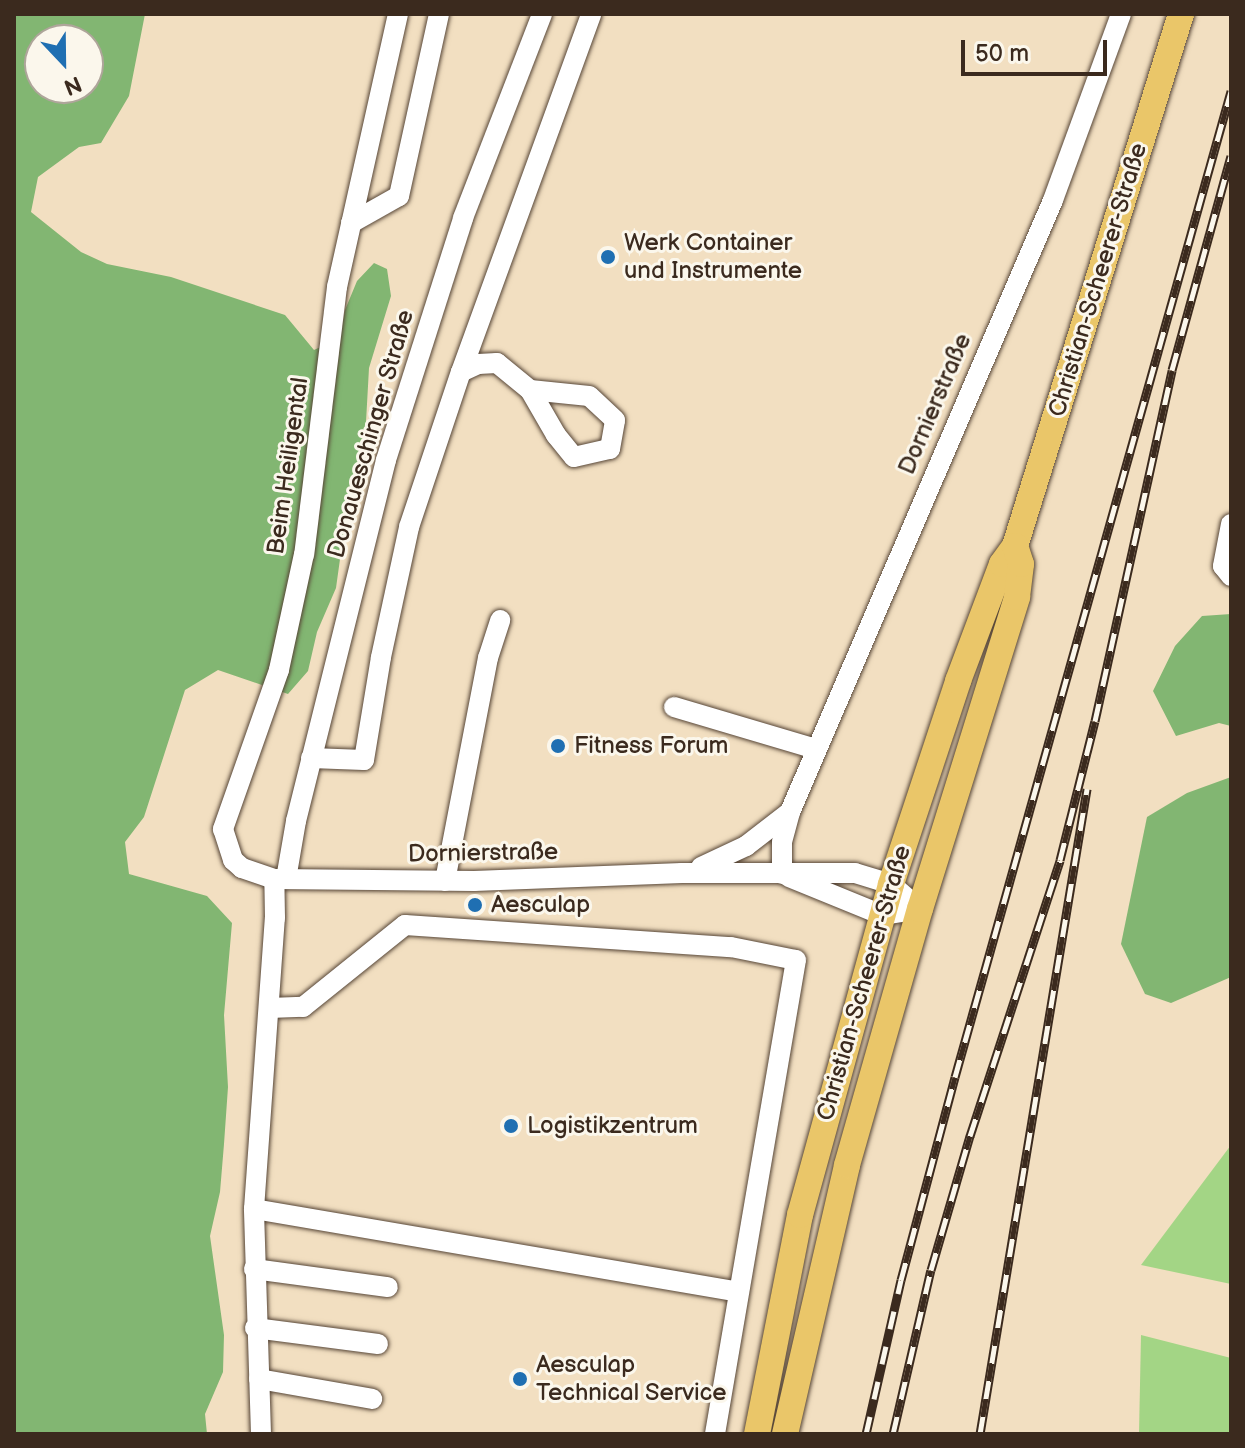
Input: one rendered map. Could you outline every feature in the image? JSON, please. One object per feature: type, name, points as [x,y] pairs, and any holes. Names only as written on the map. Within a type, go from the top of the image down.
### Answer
[{"type":"main road","name":"Christian-Scheerer-Straße","points":[[757,1434],[800,1215],[891,884],[958,681],[1002,564],[1015,546],[1181,14]]},
{"type":"main road","name":"Christian-Scheerer-Straße","points":[[785,1434],[847,1165],[920,909],[1017,597],[1021,564],[1015,546]]},
{"type":"street","name":"Beim Heiligental","points":[[280,879],[242,868],[233,860],[223,829],[279,670],[304,554],[337,287],[398,14]]},
{"type":"street","points":[[351,223],[399,196],[439,14]]},
{"type":"street","name":"Donaueschinger Straße","points":[[261,1434],[255,1328],[254,1209],[280,879],[386,460],[463,218],[542,14]]},
{"type":"street","points":[[311,758],[364,760],[381,657],[409,527],[458,381],[591,14]]},
{"type":"street","name":"Dornierstraße","points":[[782,874],[782,842],[790,812],[1053,200],[1121,14]]},
{"type":"street","points":[[458,381],[478,364],[497,363],[530,390]]},
{"type":"street","points":[[1231,524],[1223,566],[1231,576]]},
{"type":"street","points":[[445,881],[488,658],[500,620]]},
{"type":"street","points":[[674,707],[816,749]]},
{"type":"street","name":"Dornierstraße","points":[[682,873],[722,860],[790,812]]},
{"type":"street","name":"Dornierstraße","points":[[280,879],[445,881],[682,873],[855,873],[891,884],[920,909]]},
{"type":"street","name":"Dornierstraße","points":[[782,874],[882,915]]},
{"type":"street","points":[[882,915],[920,909]]},
{"type":"street","points":[[269,1008],[303,1007],[405,925],[731,947],[796,960],[715,1434]]},
{"type":"street","points":[[254,1209],[739,1292]]},
{"type":"street","points":[[254,1269],[388,1287]]},
{"type":"street","points":[[255,1328],[378,1344]]},
{"type":"street","points":[[259,1379],[372,1399]]},
{"type":"green space","points":[[14,14],[145,14],[129,96],[101,143],[79,147],[38,177],[31,212],[81,252],[107,264],[171,277],[285,315],[314,350],[340,338],[345,310],[357,281],[374,263],[387,269],[391,296],[369,368],[363,476],[346,516],[336,588],[317,632],[308,671],[288,694],[218,670],[185,690],[144,817],[125,842],[129,874],[207,896],[232,923],[224,1015],[228,1087],[224,1144],[220,1192],[210,1236],[224,1335],[223,1372],[205,1414],[207,1434],[14,1434]]},
{"type":"green space","points":[[1231,614],[1231,726],[1219,723],[1176,736],[1153,691],[1175,646],[1202,616]]},
{"type":"green space","points":[[1231,777],[1231,977],[1171,1003],[1145,994],[1121,944],[1147,817],[1187,793]]},
{"type":"green space","points":[[1231,1145],[1231,1284],[1141,1265]]},
{"type":"green space","points":[[1141,1335],[1231,1358],[1231,1434],[1139,1434]]},
{"type":"railway","points":[[866,1434],[901,1280],[955,1077],[1231,91]]},
{"type":"railway","points":[[893,1434],[931,1270],[970,1136],[1060,860],[1095,721],[1172,370],[1231,156]]},
{"type":"railway","points":[[980,1434],[1087,789]]},
{"type":"place","name":"Werk Container und Instrumente","points":[[608,257]]},
{"type":"place","name":"Fitness Forum","points":[[558,746]]},
{"type":"place","name":"Aesculap","points":[[475,905]]},
{"type":"place","name":"Logistikzentrum","points":[[511,1126]]},
{"type":"place","name":"Aesculap Technical Service","points":[[520,1379]]}]
